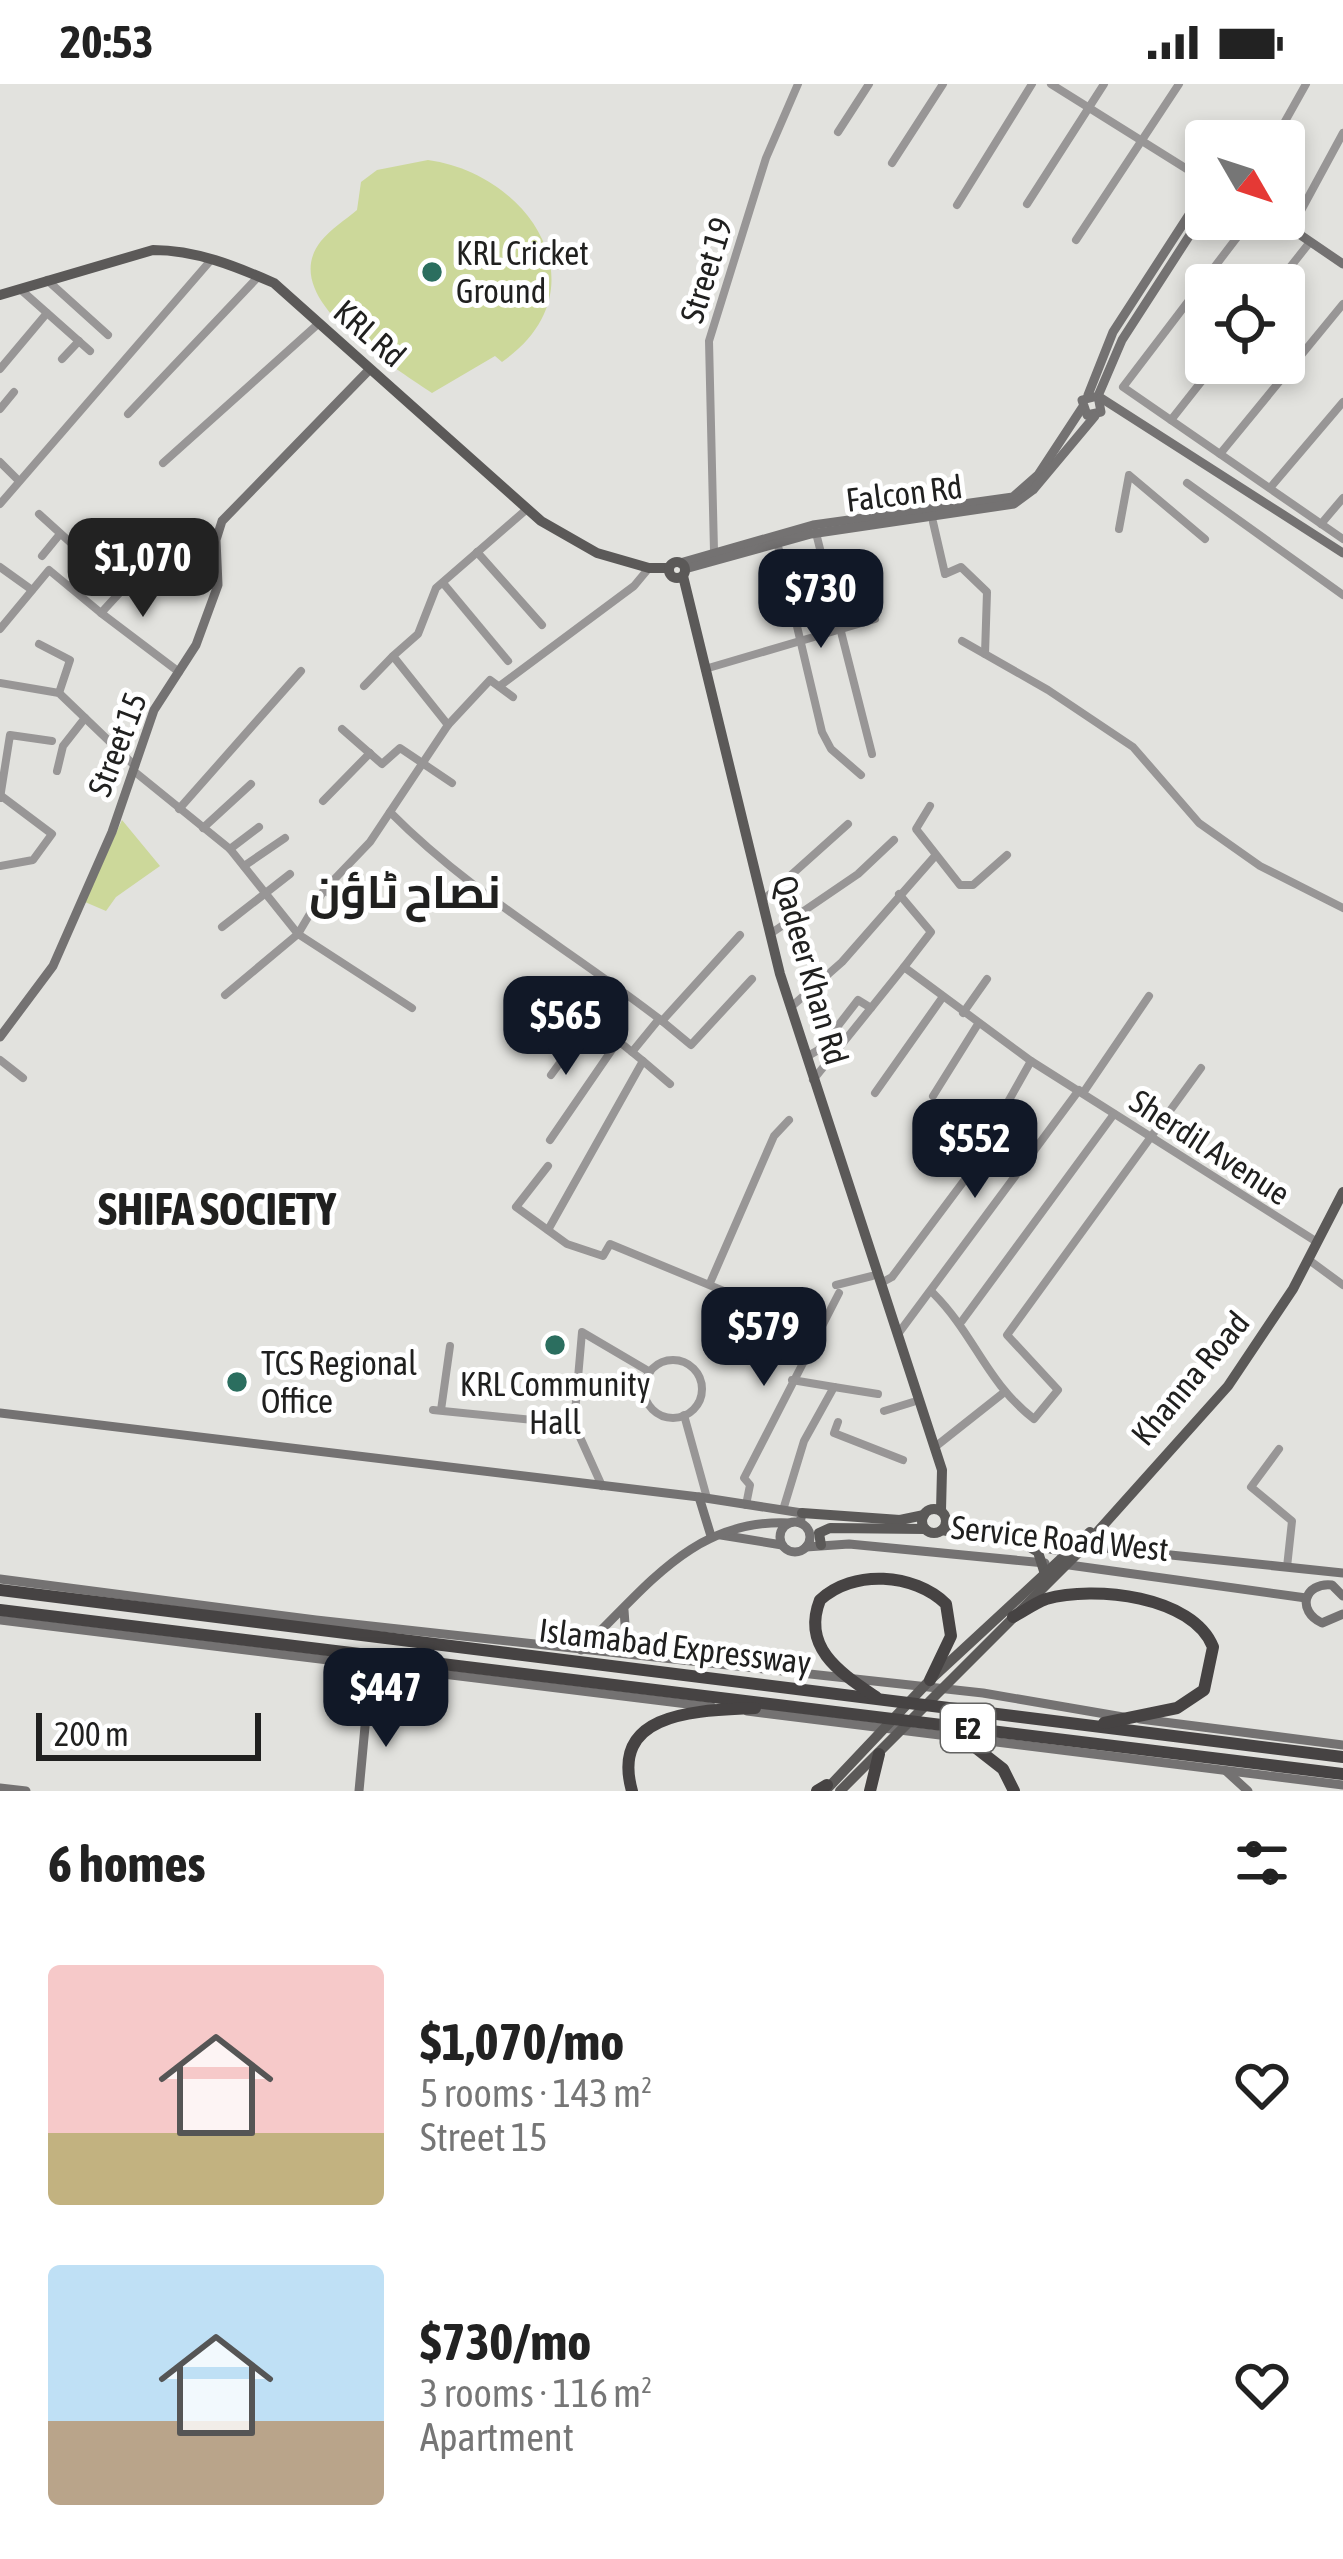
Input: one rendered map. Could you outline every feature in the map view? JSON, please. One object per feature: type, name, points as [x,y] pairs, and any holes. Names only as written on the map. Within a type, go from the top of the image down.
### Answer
[{"type":"highway","points":[[880,1700],[832,1666],[818,1642],[820,1600],[841,1585],[884,1580],[921,1585],[950,1611],[951,1636],[928,1681]]},
{"type":"highway","name":"Islamabad Expressway","points":[[0,1590],[1343,1757]]},
{"type":"highway","points":[[1013,1617],[1046,1599],[1100,1595],[1149,1601],[1199,1622],[1213,1647],[1204,1690],[1177,1708],[1097,1726]]},
{"type":"highway","name":"Islamabad Expressway","points":[[0,1610],[946,1726],[1339,1781]]},
{"type":"highway","points":[[632,1791],[630,1761],[647,1729],[665,1715],[786,1706]]},
{"type":"highway","points":[[946,1726],[1003,1769],[1014,1791]]},
{"type":"highway","points":[[870,1791],[879,1754]]},
{"type":"main road","name":"KRL Rd","points":[[0,295],[153,250],[212,258],[259,276],[527,509],[576,544],[649,568],[679,571]]},
{"type":"main road","name":"Qadeer Khan Rd","points":[[679,571],[770,934],[937,1473],[936,1519]]},
{"type":"main road","name":"Qadeer Khan Rd","points":[[679,571],[774,975],[935,1447],[945,1484],[936,1519]]},
{"type":"main road","name":"Khanna Road","points":[[827,1789],[928,1681],[1097,1526],[1238,1374],[1309,1260],[1343,1192]]},
{"type":"main road","points":[[798,1520],[936,1519],[1030,1544],[1047,1574]]},
{"type":"main road","points":[[821,1545],[819,1533],[830,1528],[936,1519],[961,1528],[1075,1548]]},
{"type":"main road","name":"Khanna Road","points":[[827,1789],[902,1732],[1013,1617],[1047,1574]]},
{"type":"street","name":"Street 19","points":[[714,551],[709,341],[766,158],[798,84]]},
{"type":"street","points":[[838,132],[869,84]]},
{"type":"street","points":[[892,163],[943,84]]},
{"type":"street","points":[[957,206],[1032,84]]},
{"type":"street","points":[[1051,84],[1185,172]]},
{"type":"street","points":[[1027,204],[1104,84]]},
{"type":"street","points":[[1076,240],[1178,84]]},
{"type":"street","points":[[1286,120],[1306,84]]},
{"type":"street","points":[[1305,203],[1343,134]]},
{"type":"street","points":[[1098,414],[1096,396],[1113,332],[1185,220]]},
{"type":"street","points":[[1305,239],[1343,264]]},
{"type":"street","points":[[1096,396],[1122,340],[1187,240]]},
{"type":"street","points":[[1235,240],[1122,384],[1343,539]]},
{"type":"street","points":[[1293,264],[1310,242]]},
{"type":"street","points":[[0,504],[212,258]]},
{"type":"street","points":[[128,414],[259,276]]},
{"type":"street","points":[[46,279],[108,335]]},
{"type":"street","points":[[19,288],[91,351]]},
{"type":"street","points":[[1220,454],[1343,304]]},
{"type":"street","points":[[0,369],[4,356],[47,314]]},
{"type":"street","points":[[163,463],[318,323]]},
{"type":"street","points":[[62,358],[79,340]]},
{"type":"street","name":"Street 15","points":[[0,1037],[53,966],[135,769],[154,710],[196,645],[218,585],[216,540],[222,521],[370,369]]},
{"type":"street","points":[[1171,420],[1199,384]]},
{"type":"street","points":[[0,409],[14,392]]},
{"type":"street","name":"Falcon Rd","points":[[679,571],[714,551],[813,525],[1013,497],[1038,475],[1082,408],[1096,396]]},
{"type":"street","points":[[1096,396],[1343,553]]},
{"type":"street","points":[[1270,488],[1343,402]]},
{"type":"street","points":[[1082,408],[1098,414],[1120,407]]},
{"type":"street","name":"Falcon Rd","points":[[679,571],[812,533],[1014,504],[1033,490],[1098,414]]},
{"type":"street","points":[[0,461],[19,481]]},
{"type":"street","points":[[1119,530],[1129,476],[1205,539]]},
{"type":"street","points":[[1187,483],[1343,596]]},
{"type":"street","points":[[1321,524],[1343,498]]},
{"type":"street","points":[[364,686],[418,634],[443,583],[527,509]]},
{"type":"street","points":[[39,514],[92,562]]},
{"type":"street","points":[[933,522],[945,574],[961,567],[987,592],[985,653]]},
{"type":"street","points":[[42,556],[60,533]]},
{"type":"street","points":[[70,587],[114,537]]},
{"type":"street","points":[[817,537],[872,754]]},
{"type":"street","points":[[778,546],[822,732],[831,748],[861,775]]},
{"type":"street","points":[[477,552],[542,625]]},
{"type":"street","points":[[101,613],[146,565]]},
{"type":"street","points":[[0,567],[32,590]]},
{"type":"street","points":[[501,685],[634,586],[649,568]]},
{"type":"street","points":[[1,626],[49,570],[161,664],[179,672]]},
{"type":"street","points":[[443,583],[508,661]]},
{"type":"street","points":[[705,670],[875,619]]},
{"type":"street","points":[[962,641],[1133,747],[1199,823],[1260,866],[1343,908]]},
{"type":"street","points":[[39,644],[70,660],[59,692]]},
{"type":"street","points":[[393,656],[448,725]]},
{"type":"street","points":[[179,809],[301,670]]},
{"type":"street","points":[[225,994],[298,934],[324,890],[390,812],[448,725],[490,680],[512,698]]},
{"type":"street","points":[[0,682],[59,692],[135,769],[230,849],[298,934],[412,1008]]},
{"type":"street","points":[[57,771],[63,746],[85,718]]},
{"type":"street","points":[[342,729],[386,765],[400,748],[452,783]]},
{"type":"street","points":[[0,866],[33,860],[52,834],[0,796],[10,735],[52,741]]},
{"type":"street","points":[[323,801],[370,753]]},
{"type":"street","points":[[203,828],[250,784]]},
{"type":"street","points":[[930,806],[915,826],[935,856],[967,888],[1007,855]]},
{"type":"street","points":[[390,812],[478,892],[691,1045],[752,979]]},
{"type":"street","points":[[762,902],[848,824]]},
{"type":"street","points":[[230,849],[259,827]]},
{"type":"street","points":[[244,866],[285,838]]},
{"type":"street","points":[[770,934],[858,874],[894,840]]},
{"type":"street","points":[[791,1007],[842,962],[935,856]]},
{"type":"street","points":[[222,927],[290,874]]},
{"type":"street","points":[[324,890],[361,914]]},
{"type":"street","points":[[813,1080],[931,932],[899,894]]},
{"type":"street","points":[[632,1052],[740,935]]},
{"type":"street","name":"Sherdil Avenue","points":[[904,967],[1031,1060],[1317,1242]]},
{"type":"street","points":[[963,1013],[987,979]]},
{"type":"street","points":[[898,1335],[934,1293],[1149,996]]},
{"type":"street","points":[[875,1094],[943,998]]},
{"type":"street","points":[[806,1057],[820,1049],[858,1000],[871,1008]]},
{"type":"street","points":[[581,1010],[670,1084]]},
{"type":"street","points":[[551,1075],[592,1019]]},
{"type":"street","points":[[933,1096],[978,1024]]},
{"type":"street","points":[[550,1140],[618,1041]]},
{"type":"street","points":[[0,1060],[23,1078]]},
{"type":"street","points":[[746,1504],[750,1486],[744,1478],[838,1289],[892,1276],[1002,1130],[1004,1109],[1031,1060]]},
{"type":"street","points":[[548,1230],[643,1061]]},
{"type":"street","points":[[934,1293],[962,1322],[1002,1394],[1034,1419],[1058,1390],[1007,1335],[1202,1068]]},
{"type":"street","points":[[962,1322],[1114,1114]]},
{"type":"street","points":[[710,1283],[774,1136],[789,1120]]},
{"type":"street","points":[[548,1166],[517,1207],[548,1230],[603,1256],[610,1244],[818,1330]]},
{"type":"street","points":[[1309,1260],[1343,1285]]},
{"type":"street","points":[[602,1486],[574,1424],[582,1333],[650,1372]]},
{"type":"street","points":[[450,1346],[437,1410],[574,1424]]},
{"type":"street","points":[[673,1359],[694,1368],[700,1377],[700,1400],[684,1415],[673,1418],[652,1409],[644,1389],[650,1372],[673,1359]]},
{"type":"street","points":[[792,1379],[878,1394]]},
{"type":"street","points":[[783,1510],[804,1442],[834,1387]]},
{"type":"street","points":[[935,1447],[1002,1394]]},
{"type":"street","points":[[884,1411],[913,1402]]},
{"type":"street","points":[[0,1413],[746,1504],[783,1510],[809,1533],[806,1546],[794,1552],[782,1545],[713,1533]]},
{"type":"street","points":[[684,1415],[713,1533]]},
{"type":"street","points":[[838,1422],[834,1433],[903,1460]]},
{"type":"street","points":[[1279,1449],[1251,1487],[1292,1522],[1287,1567]]},
{"type":"street","points":[[581,1650],[667,1562],[713,1533],[734,1526],[798,1520]]},
{"type":"street","points":[[782,1545],[781,1532],[798,1520]]},
{"type":"street","name":"Service Road West","points":[[806,1546],[1042,1562],[1306,1598]]},
{"type":"street","name":"Service Road West","points":[[1075,1548],[1343,1575]]},
{"type":"street","points":[[1342,1613],[1329,1622],[1316,1621],[1306,1611],[1306,1598],[1314,1587],[1343,1575]]},
{"type":"street","points":[[0,1579],[850,1679],[1343,1745]]},
{"type":"street","points":[[1326,1583],[1343,1596]]},
{"type":"street","points":[[624,1610],[626,1639],[650,1658]]},
{"type":"street","points":[[0,1620],[1339,1781]]},
{"type":"street","points":[[334,1663],[368,1705]]},
{"type":"street","points":[[359,1791],[368,1705],[400,1671]]},
{"type":"street","points":[[1226,1771],[1248,1791]]},
{"type":"street","points":[[1316,1791],[1339,1781]]},
{"type":"street","points":[[0,1788],[26,1791]]},
{"type":"green space","name":"KRL Cricket Ground","points":[[428,160],[465,170],[498,187],[524,211],[542,239],[551,270],[548,302],[533,333],[502,362],[495,356],[432,393],[345,329],[314,285],[311,263],[321,241],[357,210],[361,182],[377,170]]},
{"type":"green space","points":[[122,820],[160,866],[116,897],[106,911],[85,902]]},
{"type":"place","name":"KRL Cricket Ground","points":[[432,272]]},
{"type":"place","name":"KRL Community Hall","points":[[555,1345]]},
{"type":"place","name":"TCS Regional Office","points":[[237,1382]]},
{"type":"district","name":"نصاح ٹاؤن","points":[[405,892]]},
{"type":"district","name":"SHIFA SOCIETY","points":[[217,1209]]}]
